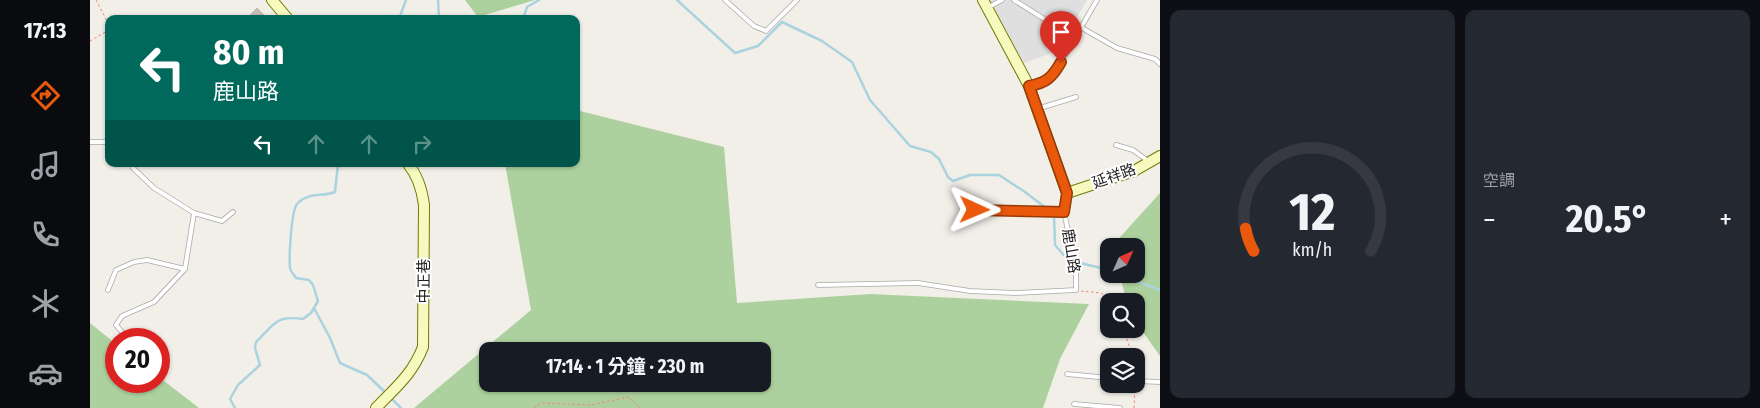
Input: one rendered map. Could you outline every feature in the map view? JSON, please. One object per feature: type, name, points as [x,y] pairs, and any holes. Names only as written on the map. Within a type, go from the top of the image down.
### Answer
[{"type":"street","points":[[272,0],[283,15]]},
{"type":"street","name":"鹿山路","points":[[985,4],[1029,86],[1067,193]]},
{"type":"street","name":"延祥路","points":[[1067,193],[1134,171],[1160,156]]},
{"type":"street","name":"中正巷","points":[[376,408],[416,364],[423,347],[424,205],[422,189],[410,167]]},
{"type":"lane","points":[[725,0],[754,26],[766,31],[797,0]]},
{"type":"lane","points":[[985,4],[1002,0]]},
{"type":"lane","points":[[1014,0],[1076,38]]},
{"type":"lane","points":[[1029,86],[1042,84],[1054,74],[1097,0]]},
{"type":"lane","points":[[1082,28],[1117,48],[1155,59],[1160,64]]},
{"type":"lane","points":[[1037,108],[1076,97]]},
{"type":"lane","points":[[90,142],[105,142]]},
{"type":"lane","points":[[1116,145],[1133,150],[1150,162]]},
{"type":"lane","points":[[132,167],[154,188],[194,213],[222,221],[233,212]]},
{"type":"lane","name":"鹿山路","points":[[818,285],[918,283],[970,291],[1015,293],[1076,290],[1076,268],[1064,212],[1067,193]]},
{"type":"lane","points":[[975,210],[1064,212]]},
{"type":"lane","points":[[119,328],[116,325],[122,316],[154,302],[185,269],[194,213]]},
{"type":"lane","points":[[108,290],[116,270],[134,262],[147,260],[185,269]]},
{"type":"lane","points":[[1067,374],[1100,377]]},
{"type":"lane","points":[[1145,382],[1160,382]]},
{"type":"lane","points":[[1074,404],[1120,408]]},
{"type":"path","points":[[96,0],[105,18]]},
{"type":"path","points":[[90,41],[105,32]]},
{"type":"path","points":[[1076,290],[1101,293]]},
{"type":"path","points":[[1134,408],[1135,393]]},
{"type":"path","points":[[534,408],[541,403],[590,405],[629,397],[640,408]]},
{"type":"shaded area","points":[[986,0],[1087,0],[1057,51],[1024,63]]},
{"type":"green space","points":[[465,0],[535,0],[485,15],[476,15]]},
{"type":"green space","points":[[580,111],[724,147],[737,303],[870,294],[1089,304],[1060,359],[1043,408],[414,408],[479,354],[479,392],[771,392],[771,342],[493,342],[531,310],[506,167],[580,167]]},
{"type":"green space","points":[[1160,193],[1160,356],[1145,335],[1145,293],[1125,293],[1122,283],[1145,283],[1145,238],[1119,238]]},
{"type":"green space","points":[[90,323],[105,335],[105,393],[170,393],[170,386],[199,408],[90,408]]},
{"type":"building","points":[[257,8],[264,15],[250,15]]},
{"type":"waterway","points":[[400,15],[406,0]]},
{"type":"waterway","points":[[438,0],[439,15]]},
{"type":"waterway","points":[[524,15],[527,7],[539,0]]},
{"type":"waterway","points":[[677,0],[735,53],[758,46],[782,22],[822,41],[852,62],[870,100],[910,146],[931,152],[939,159],[948,177],[953,181],[970,175],[999,175],[1054,214],[1055,245],[1068,260],[1100,268]]},
{"type":"waterway","points":[[235,408],[230,399],[238,385],[260,365],[255,348],[256,342],[276,322],[287,318],[303,319],[311,313],[318,301],[313,285],[309,280],[296,278],[290,269],[292,223],[298,203],[306,197],[335,192],[338,167]]},
{"type":"waterway","points":[[1142,283],[1160,290]]},
{"type":"waterway","points":[[314,308],[330,338],[340,363],[367,375],[386,393]]},
{"type":"waterway","points":[[390,397],[401,408]]},
{"type":"route","points":[[975,210],[1064,212],[1067,193],[1029,86],[1042,84],[1054,74],[1061,62]]}]
